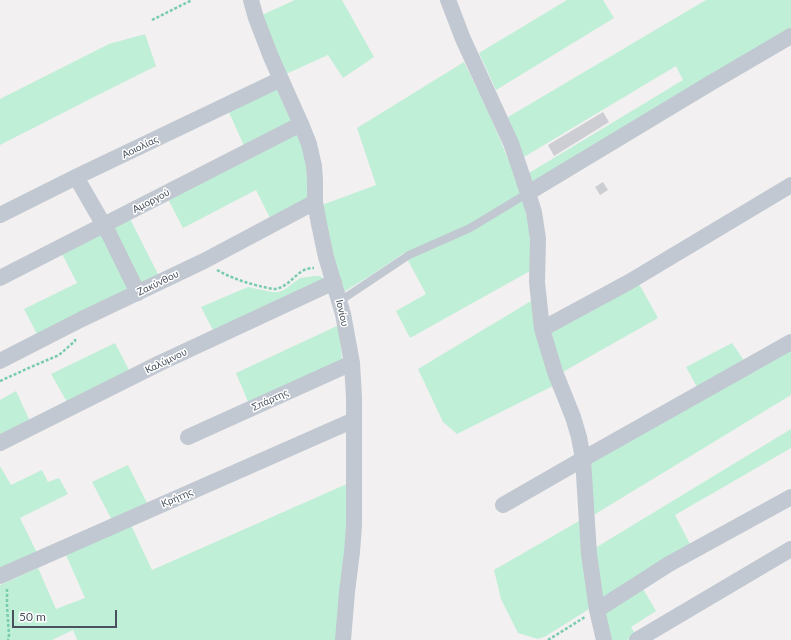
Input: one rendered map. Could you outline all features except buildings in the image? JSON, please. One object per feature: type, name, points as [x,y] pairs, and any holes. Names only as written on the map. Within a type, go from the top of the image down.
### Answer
[{"type":"street","name":"Ιονίου","points":[[251,0],[256,18],[308,144],[314,166],[315,202],[324,246],[340,301],[352,363],[354,397],[354,524],[343,640]]},
{"type":"street","points":[[448,0],[463,39],[510,143],[534,212],[537,231],[537,282],[542,329],[555,372],[573,416],[579,437],[583,459],[588,554],[597,610],[604,640]]},
{"type":"street","points":[[528,193],[791,36]]},
{"type":"street","name":"Αοιολίας","points":[[0,215],[281,79]]},
{"type":"street","name":"Αμοργού","points":[[0,278],[301,124]]},
{"type":"street","points":[[76,177],[104,226],[138,293]]},
{"type":"street","points":[[542,329],[629,282],[791,185]]},
{"type":"street","name":"Ζακύνθου","points":[[0,361],[82,319],[204,261],[315,202]]},
{"type":"street","name":"Καλύμνου","points":[[0,443],[332,276]]},
{"type":"street","points":[[503,506],[583,459],[791,342]]},
{"type":"street","name":"Σπάρτης","points":[[188,437],[352,363]]},
{"type":"street","name":"Κρήτης","points":[[4,575],[354,420]]},
{"type":"street","points":[[597,610],[670,564],[791,497]]},
{"type":"street","points":[[637,640],[791,549]]},
{"type":"lane","points":[[340,301],[409,255],[470,228],[528,193]]},
{"type":"path","points":[[152,20],[192,0]]},
{"type":"path","points":[[204,261],[234,279],[273,289],[282,288],[302,271],[308,269],[315,268],[332,276]]},
{"type":"path","points":[[0,382],[59,355],[75,341],[82,319]]},
{"type":"path","points":[[4,575],[9,635],[8,640]]},
{"type":"path","points":[[548,640],[597,610]]},
{"type":"green space","points":[[295,0],[342,0],[374,57],[343,78],[328,55],[286,74],[262,15]]},
{"type":"green space","points":[[567,0],[603,0],[614,18],[496,90],[479,53]]},
{"type":"green space","points":[[706,0],[791,0],[791,28],[532,185],[529,173],[683,80],[676,66],[524,157],[508,117]]},
{"type":"green space","points":[[145,34],[156,66],[0,145],[0,99],[109,44]]},
{"type":"green space","points":[[464,62],[495,129],[521,195],[529,228],[530,271],[410,338],[396,311],[426,294],[404,253],[342,293],[322,205],[376,185],[357,128]]},
{"type":"green space","points":[[275,84],[302,146],[311,198],[271,220],[256,190],[183,228],[168,199],[250,159],[227,108]]},
{"type":"green space","points":[[129,217],[160,278],[38,336],[24,309],[77,283],[61,252]]},
{"type":"green space","points":[[320,276],[326,280],[214,332],[201,307],[248,287],[279,292],[300,278]]},
{"type":"green space","points":[[638,282],[658,318],[561,373],[556,359],[551,329]]},
{"type":"green space","points":[[531,301],[555,385],[457,434],[443,422],[418,369]]},
{"type":"green space","points":[[339,325],[342,361],[249,404],[236,373]]},
{"type":"green space","points":[[115,343],[130,372],[67,402],[51,374]]},
{"type":"green space","points":[[732,343],[745,362],[791,348],[791,395],[592,516],[590,461],[703,398],[686,367]]},
{"type":"green space","points":[[16,391],[30,421],[0,436],[0,400]]},
{"type":"green space","points":[[791,429],[791,448],[675,515],[691,546],[642,587],[656,611],[631,627],[636,635],[627,640],[611,640],[602,599],[546,636],[538,639],[518,633],[501,599],[494,570],[579,521],[582,556]]},
{"type":"green space","points":[[128,465],[148,505],[113,522],[92,482]]},
{"type":"green space","points":[[0,466],[11,485],[42,470],[48,482],[59,478],[68,494],[20,518],[38,555],[0,571]]},
{"type":"green space","points":[[349,483],[348,540],[338,640],[77,640],[73,630],[52,640],[0,640],[0,585],[38,568],[56,609],[85,598],[66,555],[131,525],[152,570]]}]
